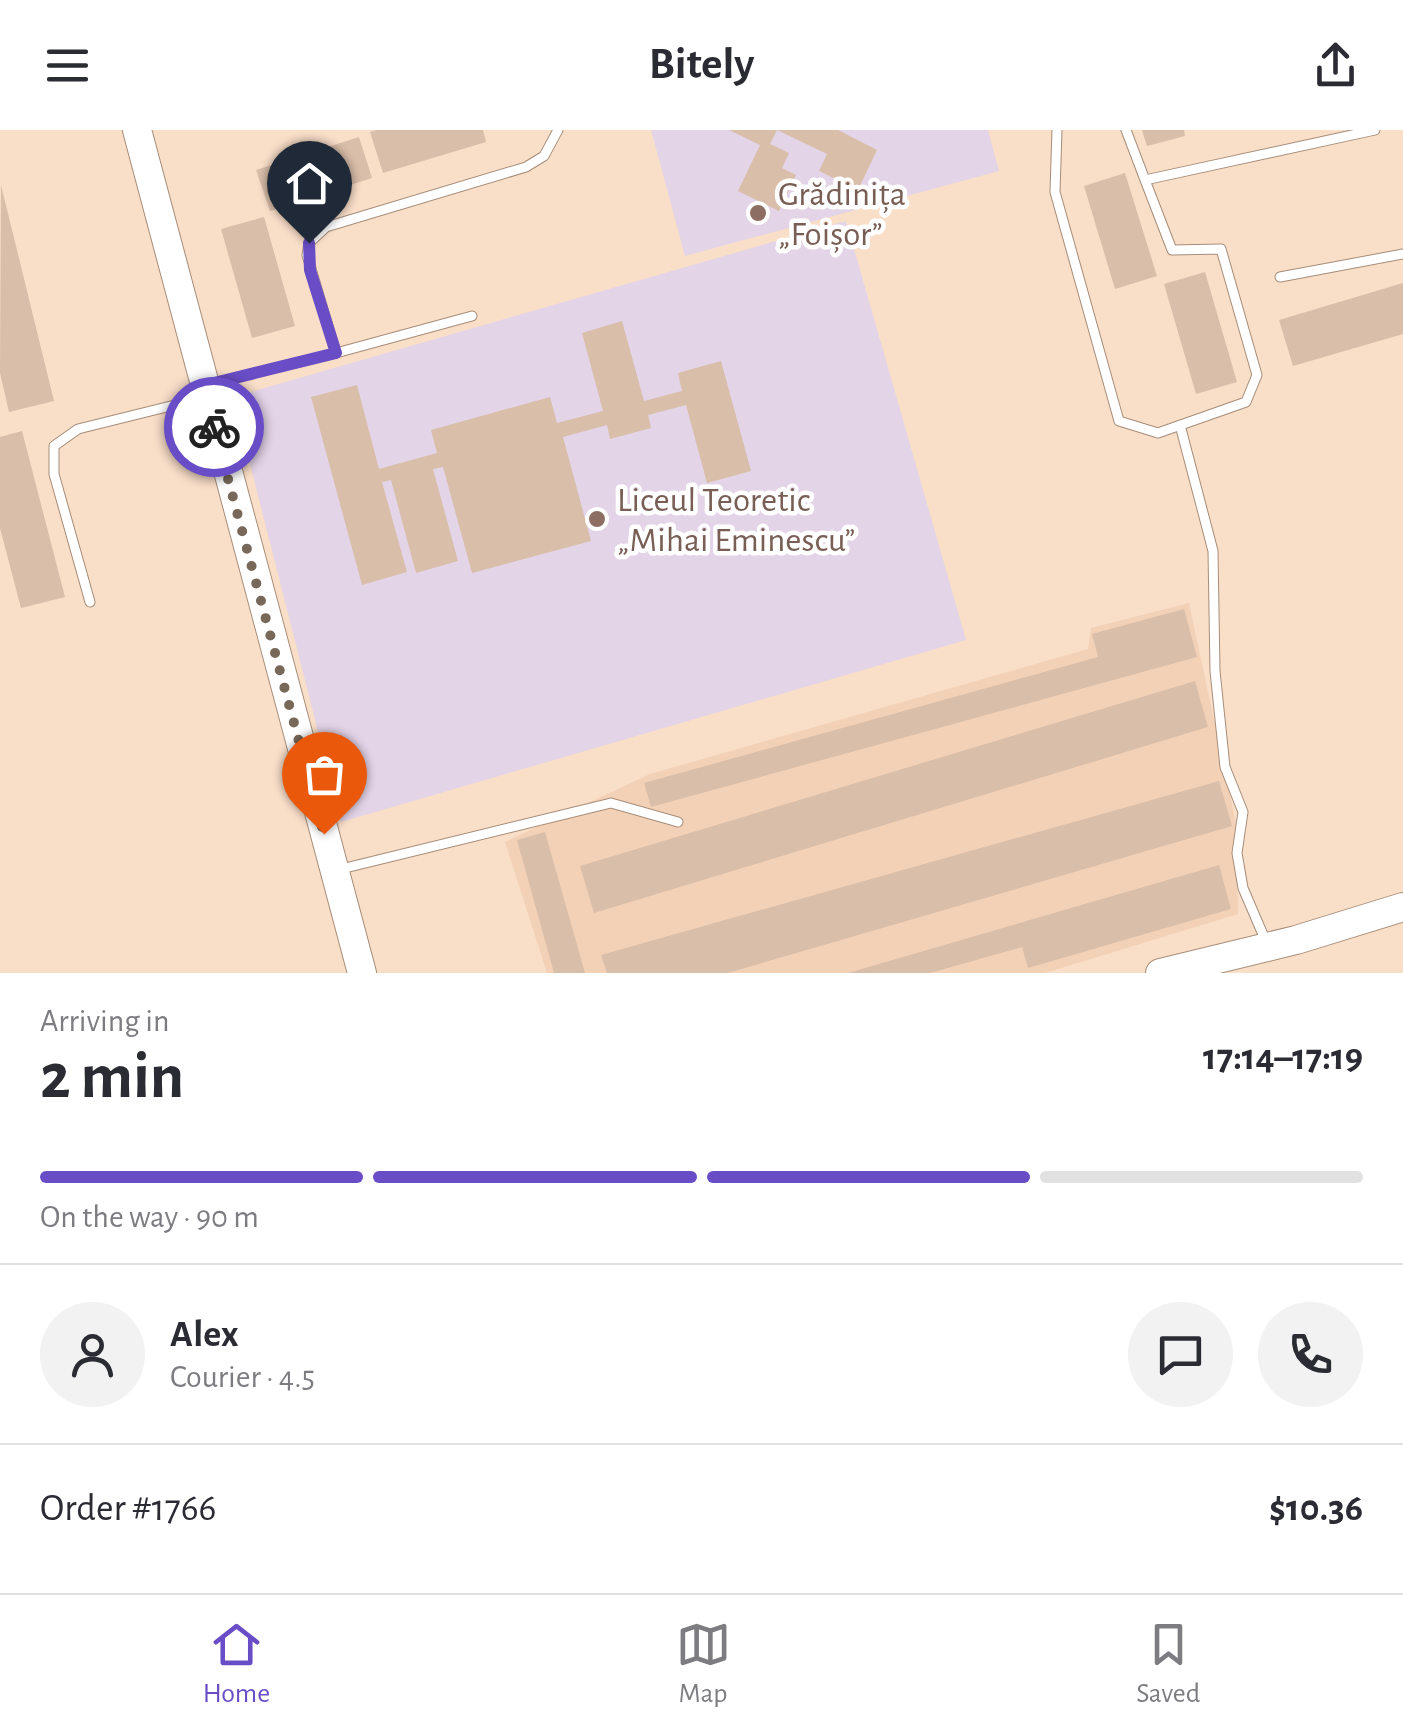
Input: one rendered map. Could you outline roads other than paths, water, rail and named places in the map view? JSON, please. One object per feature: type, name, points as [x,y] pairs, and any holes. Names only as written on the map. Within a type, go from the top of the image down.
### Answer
[{"type":"main road","points":[[137,130],[362,973]]},
{"type":"main road","points":[[1160,973],[1403,908]]},
{"type":"lane","points":[[336,353],[307,255],[314,236],[326,227],[526,167],[544,156],[558,130]]},
{"type":"lane","points":[[1057,130],[1054,192],[1120,422],[1158,433],[1246,402],[1256,375],[1221,249],[1172,250],[1126,130]]},
{"type":"lane","points":[[1146,180],[1375,130]]},
{"type":"lane","points":[[1280,277],[1403,254]]},
{"type":"lane","points":[[90,602],[54,474],[54,446],[78,429],[472,316]]},
{"type":"lane","points":[[1180,425],[1213,551],[1214,671],[1225,768],[1243,812],[1237,853],[1244,888],[1268,947]]},
{"type":"lane","points":[[334,870],[611,802],[678,822]]},
{"type":"place","name":"Grădinița „Foișor”","points":[[758,213]]},
{"type":"place","name":"Liceul Teoretic „Mihai Eminescu”","points":[[597,519]]}]
